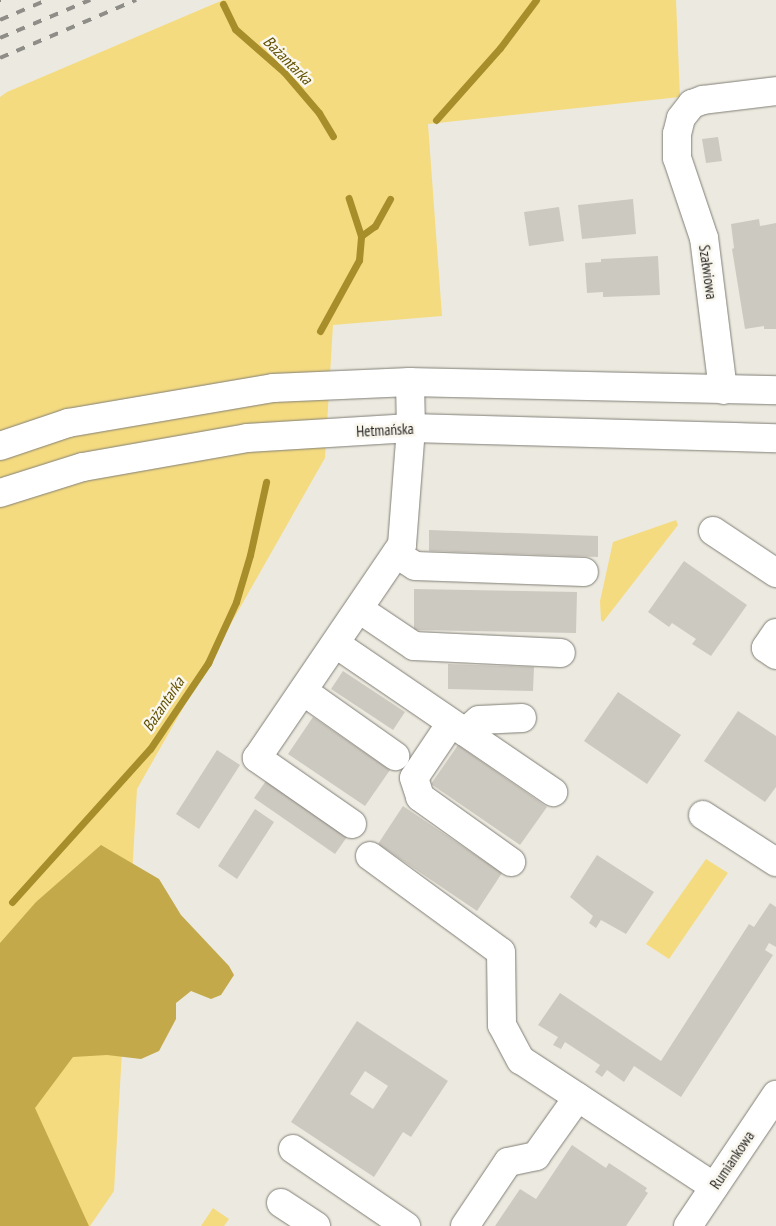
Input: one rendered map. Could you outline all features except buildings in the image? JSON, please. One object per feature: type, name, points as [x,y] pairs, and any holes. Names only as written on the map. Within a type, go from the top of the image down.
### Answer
[{"type":"main road","name":"Szałwiowa","points":[[723,390],[704,238],[677,158],[677,134],[681,118],[692,104],[703,100],[776,91]]},
{"type":"main road","points":[[352,824],[257,758],[402,545],[411,428],[410,382]]},
{"type":"main road","points":[[1,444],[68,423],[273,388],[410,382],[776,390]]},
{"type":"main road","name":"Hetmańska","points":[[0,493],[83,467],[247,438],[411,428],[776,438]]},
{"type":"main road","points":[[712,531],[776,573]]},
{"type":"main road","points":[[396,554],[414,566],[584,572]]},
{"type":"main road","points":[[359,608],[414,646],[561,653]]},
{"type":"main road","points":[[776,633],[766,648],[776,655]]},
{"type":"main road","points":[[336,644],[553,792]]},
{"type":"main road","points":[[303,691],[395,756]]},
{"type":"main road","points":[[511,862],[420,797],[414,778],[458,728],[479,720],[522,718]]},
{"type":"main road","points":[[703,815],[776,862]]},
{"type":"main road","points":[[370,856],[501,952],[502,1026],[521,1060],[714,1187]]},
{"type":"main road","name":"Rumiankowa","points":[[688,1226],[776,1095]]},
{"type":"main road","points":[[465,1226],[508,1162],[536,1156],[578,1097]]},
{"type":"main road","points":[[293,1149],[406,1226]]},
{"type":"main road","points":[[281,1203],[316,1226]]},
{"type":"shaded area","points":[[223,0],[676,0],[680,97],[428,124],[442,316],[333,325],[325,458],[137,789],[114,1191],[90,1226],[0,1226],[0,97],[7,92]]},
{"type":"shaded area","points":[[676,520],[678,525],[603,622],[601,620],[600,601],[613,542]]},
{"type":"shaded area","points":[[101,845],[159,879],[181,915],[229,966],[234,975],[221,995],[211,999],[191,991],[176,1003],[176,1019],[159,1051],[141,1059],[107,1055],[73,1057],[35,1108],[89,1226],[0,1226],[0,943],[36,902]]},
{"type":"shaded area","points":[[706,859],[728,873],[669,959],[646,944]]},
{"type":"shaded area","points":[[213,1208],[229,1219],[224,1226],[201,1226]]},
{"type":"waterway","points":[[436,120],[500,48],[536,0]]},
{"type":"waterway","name":"Bażantarka","points":[[223,4],[235,29],[284,72],[319,113],[333,136]]},
{"type":"waterway","name":"Bażantarka","points":[[320,331],[359,260],[361,236],[349,198]]},
{"type":"waterway","points":[[361,236],[375,226],[390,199]]},
{"type":"waterway","name":"Bażantarka","points":[[12,902],[150,749],[208,663],[236,602],[250,555],[266,482]]},
{"type":"railway","points":[[0,20],[47,0]]},
{"type":"railway","points":[[0,38],[90,0]]},
{"type":"railway","points":[[0,58],[136,0]]}]
